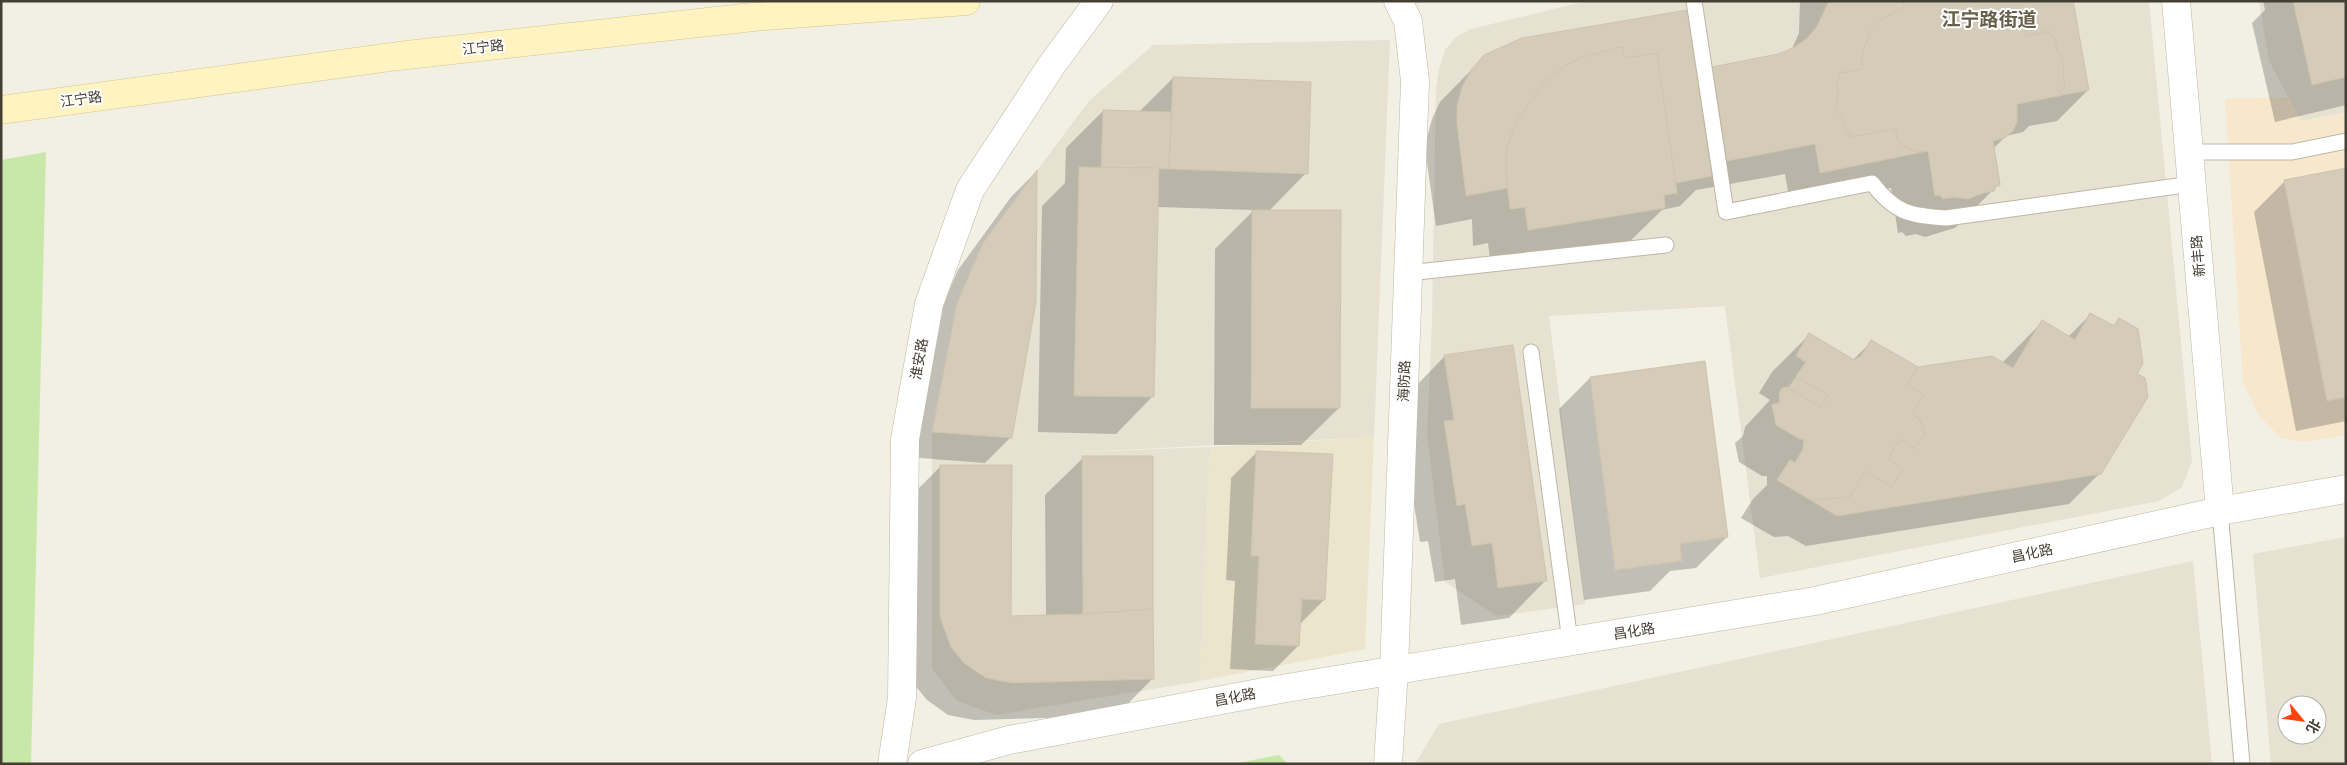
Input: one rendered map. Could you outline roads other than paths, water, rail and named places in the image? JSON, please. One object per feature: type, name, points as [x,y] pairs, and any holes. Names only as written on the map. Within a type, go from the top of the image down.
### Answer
[{"type":"main road","name":"江宁路","points":[[1,110],[398,56],[753,17],[966,1]]},
{"type":"street","name":"淮安路","points":[[892,764],[902,698],[905,439],[928,304],[970,190],[1051,66],[1099,1]]},
{"type":"street","name":"海防路","points":[[1388,764],[1394,670],[1415,81],[1408,21],[1398,1]]},
{"type":"street","name":"新丰路","points":[[2176,1],[2220,512]]},
{"type":"street","name":"昌化路","points":[[922,764],[1009,740],[1394,670],[1815,601],[2220,512],[2346,489]]},
{"type":"lane","points":[[1694,1],[1726,212],[1872,183],[1885,199],[1900,211],[1921,217],[1946,218],[2192,184]]},
{"type":"lane","points":[[2189,152],[2292,152],[2346,141]]},
{"type":"lane","points":[[1408,273],[1666,245]]},
{"type":"lane","points":[[1530,352],[1570,641]]},
{"type":"lane","points":[[2220,512],[2242,764]]},
{"type":"district","name":"江宁路街道","points":[[1989,19]]}]
